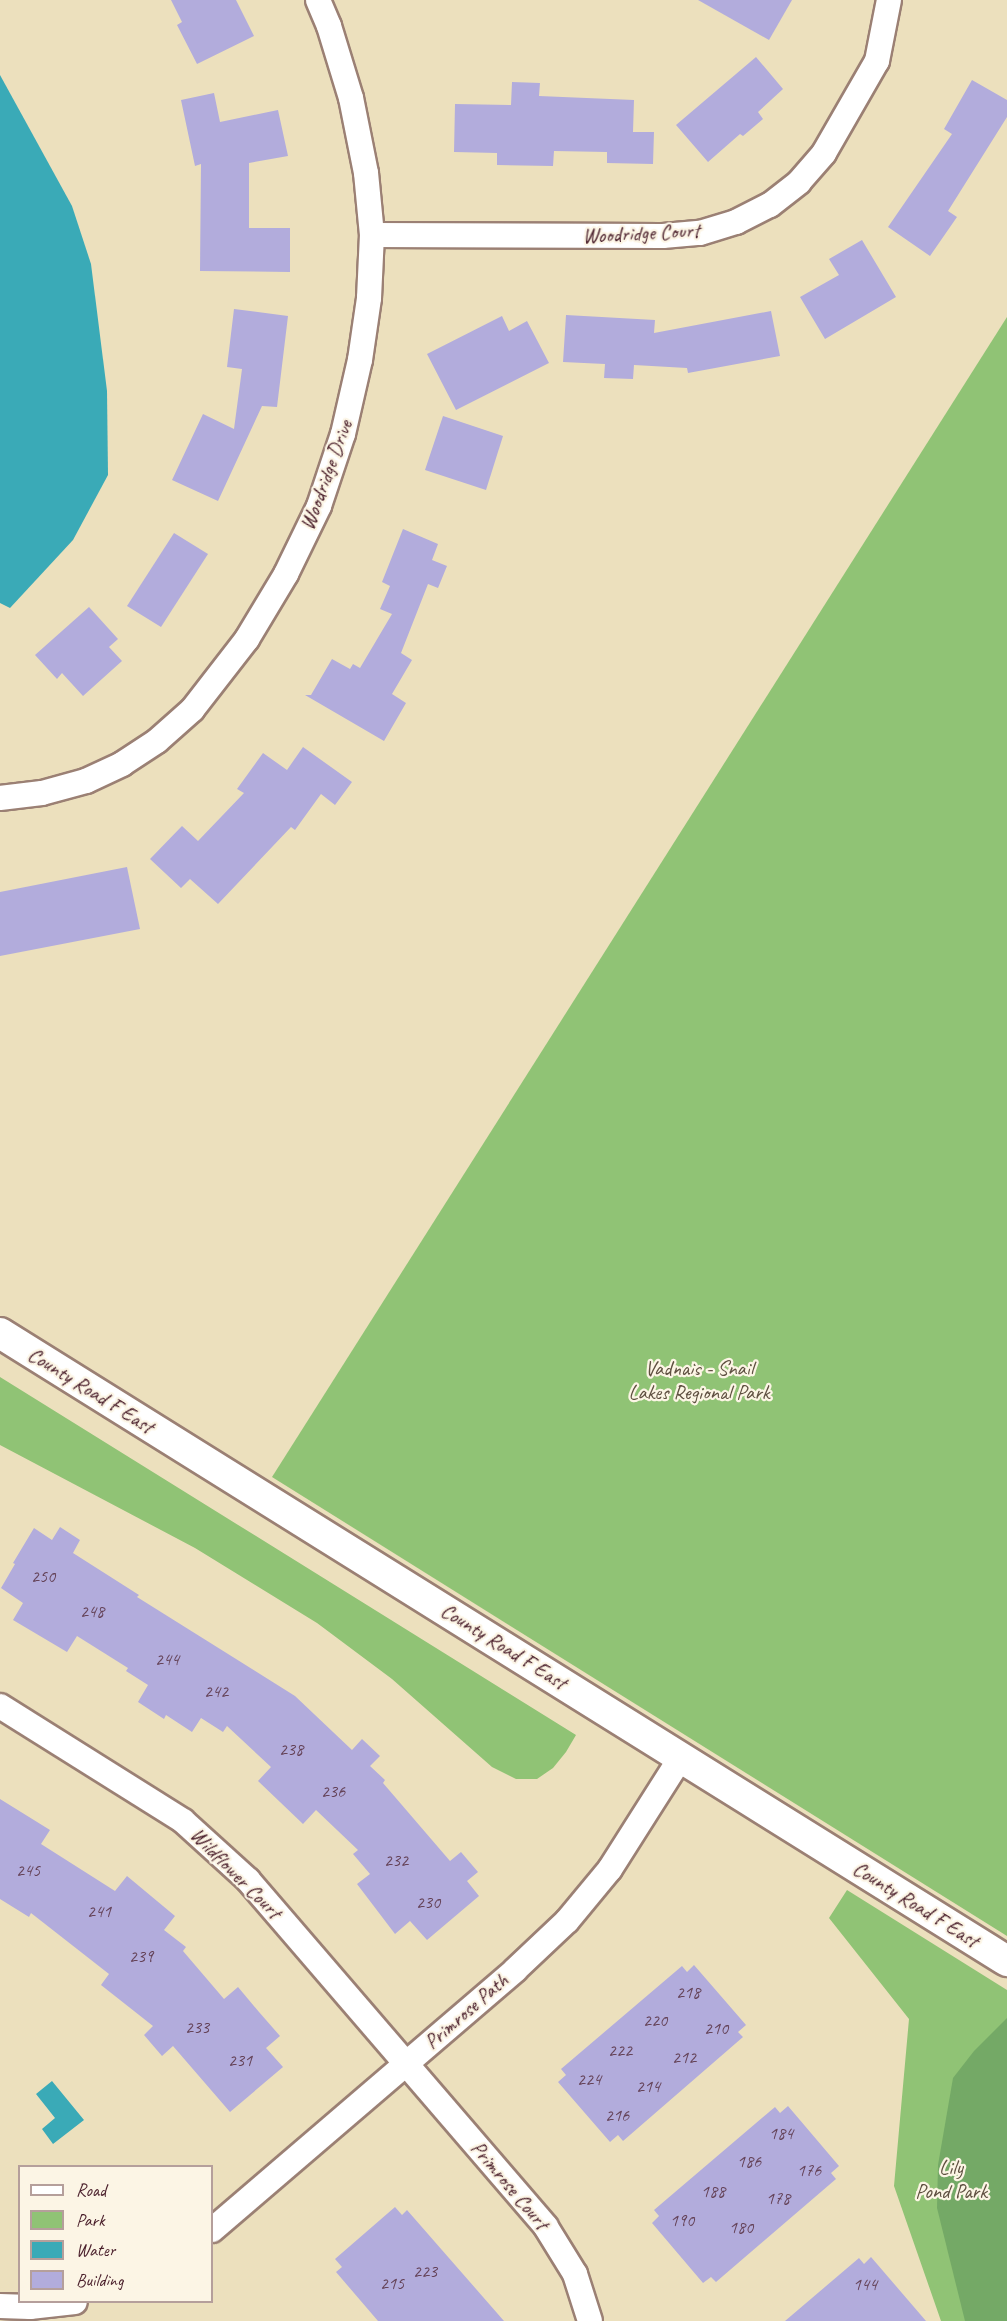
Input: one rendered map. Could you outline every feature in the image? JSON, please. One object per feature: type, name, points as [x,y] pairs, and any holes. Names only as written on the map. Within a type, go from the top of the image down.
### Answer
[{"type":"street","name":"Woodridge Drive","points":[[0,798],[42,793],[86,781],[140,753],[192,710],[247,639],[286,574],[314,515],[343,434],[362,350],[369,298],[372,235],[366,173],[351,98],[329,26],[318,0]]},
{"type":"street","name":"Woodridge Court","points":[[372,235],[663,236],[700,233],[736,222],[770,205],[799,182],[824,153],[877,61],[889,0]]},
{"type":"street","name":"County Road F East","points":[[0,1334],[1007,1961]]},
{"type":"street","name":"Wildflower Court","points":[[0,1706],[159,1805],[216,1848],[248,1880],[406,2063]]},
{"type":"street","name":"Primrose Path","points":[[213,2229],[528,1958],[575,1913],[610,1869],[681,1757]]},
{"type":"street","name":"Primrose Court","points":[[406,2063],[546,2227],[574,2274],[590,2321]]},
{"type":"street","points":[[0,2306],[30,2307],[60,2303]]},
{"type":"green space","name":"Vadnais - Snail Lakes Regional Park","points":[[1007,317],[1007,1936],[272,1477]]},
{"type":"green space","points":[[0,1377],[576,1735],[566,1752],[553,1768],[537,1779],[516,1779],[492,1767],[392,1679],[317,1623],[195,1548],[0,1445]]},
{"type":"green space","name":"Lily Pond Park","points":[[847,1890],[1007,1990],[1007,2321],[941,2321],[894,2186],[909,2019],[829,1918]]},
{"type":"green space","points":[[1007,2018],[1007,2321],[965,2321],[937,2208],[938,2165],[953,2078],[974,2051]]},
{"type":"water","points":[[0,75],[72,206],[91,264],[107,391],[108,475],[73,540],[10,608],[0,603]]},
{"type":"water","points":[[52,2081],[84,2120],[53,2144],[42,2129],[55,2118],[36,2094]]},
{"type":"building","points":[[171,0],[236,0],[254,36],[197,64],[177,25],[182,22]]},
{"type":"building","points":[[698,0],[792,0],[769,40]]},
{"type":"building","points":[[756,57],[783,89],[758,112],[763,119],[743,136],[740,134],[708,162],[676,125]]},
{"type":"building","points":[[972,80],[1007,100],[1007,117],[948,211],[957,217],[930,256],[888,227],[952,134],[944,129]]},
{"type":"building","points":[[512,82],[540,83],[539,96],[634,100],[633,132],[654,132],[653,164],[607,163],[607,152],[554,151],[553,166],[497,165],[497,153],[454,152],[455,104],[511,105]]},
{"type":"building","points":[[214,93],[220,122],[278,110],[288,156],[249,163],[249,228],[290,228],[290,272],[200,271],[201,164],[195,166],[181,100]]},
{"type":"building","points":[[862,240],[896,297],[825,339],[800,297],[839,275],[829,259]]},
{"type":"building","points":[[234,309],[288,316],[277,407],[262,406],[218,501],[172,480],[203,414],[234,429],[242,369],[227,367]]},
{"type":"building","points":[[771,311],[780,356],[688,373],[687,368],[634,365],[633,379],[604,378],[605,364],[563,362],[566,315],[655,320],[654,333]]},
{"type":"building","points":[[502,316],[509,331],[527,321],[549,363],[456,410],[427,354]]},
{"type":"building","points":[[443,416],[503,436],[486,490],[425,470]]},
{"type":"building","points":[[403,529],[438,544],[432,560],[447,566],[438,588],[428,584],[401,653],[412,660],[392,694],[406,703],[384,741],[305,695],[311,695],[332,659],[350,669],[353,664],[360,668],[392,614],[380,609],[390,586],[382,582]]},
{"type":"building","points":[[174,533],[208,554],[161,627],[127,606]]},
{"type":"building","points":[[89,607],[118,639],[109,647],[122,661],[83,696],[62,673],[57,679],[35,655]]},
{"type":"building","points":[[303,747],[352,782],[335,805],[321,794],[295,830],[291,827],[218,904],[190,879],[181,888],[150,859],[182,826],[198,841],[244,793],[237,789],[263,753],[287,770]]},
{"type":"building","points":[[127,867],[140,929],[0,956],[0,892]]},
{"type":"building","points":[[60,1527],[80,1540],[73,1553],[139,1595],[137,1597],[295,1696],[352,1750],[362,1739],[380,1756],[370,1766],[385,1780],[383,1783],[450,1861],[461,1852],[478,1872],[467,1881],[479,1896],[427,1940],[410,1921],[395,1934],[357,1884],[370,1874],[353,1854],[358,1850],[316,1810],[303,1824],[258,1781],[271,1767],[227,1726],[223,1732],[201,1718],[192,1732],[166,1715],[164,1719],[138,1702],[148,1685],[126,1671],[128,1668],[77,1636],[67,1652],[13,1620],[23,1603],[1,1588],[15,1564],[13,1563],[34,1528],[52,1540]]},
{"type":"building","points":[[0,1799],[50,1830],[41,1844],[115,1891],[127,1876],[175,1916],[164,1930],[186,1947],[183,1951],[224,1999],[238,1987],[280,2036],[266,2048],[283,2067],[230,2112],[173,2046],[162,2056],[144,2035],[153,2026],[101,1985],[109,1974],[31,1913],[29,1917],[0,1899]]},
{"type":"building","points":[[694,1965],[746,2025],[738,2032],[743,2037],[623,2141],[618,2135],[610,2142],[558,2082],[566,2075],[561,2069],[682,1966],[687,1972]]},
{"type":"building","points":[[788,2106],[839,2166],[831,2173],[836,2179],[716,2282],[711,2277],[703,2283],[652,2223],[659,2216],[654,2210],[775,2107],[780,2113]]},
{"type":"building","points":[[395,2207],[402,2215],[407,2210],[504,2321],[378,2321],[336,2272],[342,2267],[335,2259]]},
{"type":"building","points":[[871,2257],[926,2321],[785,2321],[859,2258],[864,2264]]}]
